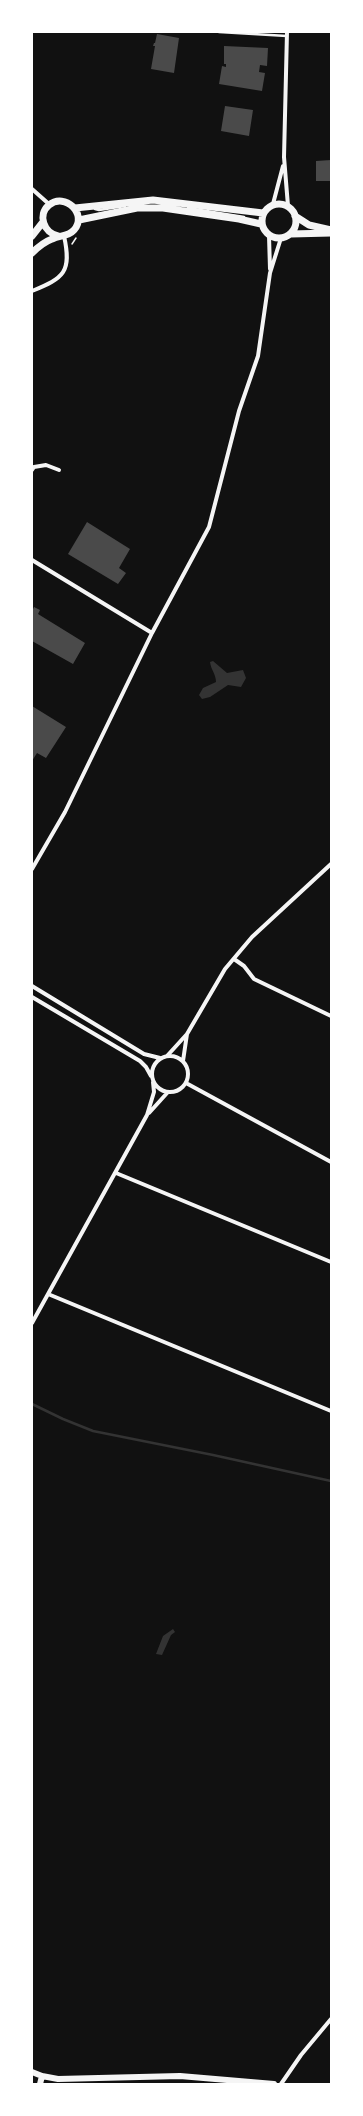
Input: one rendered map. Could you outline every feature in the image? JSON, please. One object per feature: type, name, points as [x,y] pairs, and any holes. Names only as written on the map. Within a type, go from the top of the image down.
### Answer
[{"type":"main road","points":[[61,236],[47,230],[43,222],[44,212],[50,205],[64,201],[75,208],[132,201],[166,201],[249,216],[261,224],[269,236],[282,238],[291,234],[331,233]]},
{"type":"main road","points":[[78,220],[137,208],[163,208],[249,216],[263,213],[273,204],[288,206],[295,216],[309,225],[331,230]]},
{"type":"main road","points":[[32,253],[44,243],[75,229],[78,220],[75,208]]},
{"type":"main road","points":[[261,224],[263,213]]},
{"type":"main road","points":[[291,234],[295,225],[295,216]]},
{"type":"main road","points":[[32,236],[43,222]]},
{"type":"street","points":[[287,34],[284,157],[288,206]]},
{"type":"street","points":[[273,204],[284,157]]},
{"type":"street","points":[[32,189],[50,205]]},
{"type":"street","points":[[32,291],[53,283],[63,272],[67,259],[61,236]]},
{"type":"street","points":[[32,869],[65,812],[152,632],[209,527],[239,411],[258,356],[270,273],[269,236]]},
{"type":"street","points":[[270,273],[282,238]]},
{"type":"street","points":[[32,470],[34,468],[46,465],[59,470]]},
{"type":"street","points":[[32,560],[152,632]]},
{"type":"street","points":[[167,1056],[187,1034],[206,999],[234,958],[252,937],[331,864]]},
{"type":"street","points":[[234,958],[244,966],[254,980],[331,1016]]},
{"type":"street","points":[[32,986],[144,1054],[160,1058],[173,1056],[183,1061]]},
{"type":"street","points":[[32,997],[140,1061],[146,1066],[151,1076],[154,1092],[147,1115],[32,1323]]},
{"type":"street","points":[[147,1115],[168,1092],[181,1088],[186,1083],[188,1072],[183,1061],[187,1034]]},
{"type":"street","points":[[151,1076],[153,1066],[160,1058]]},
{"type":"street","points":[[153,1082],[162,1090],[168,1092]]},
{"type":"street","points":[[186,1083],[331,1162]]},
{"type":"street","points":[[116,1173],[331,1262]]},
{"type":"street","points":[[48,1294],[331,1411]]},
{"type":"street","points":[[281,2084],[301,2055],[331,2019]]},
{"type":"street","points":[[32,2072],[58,2082],[180,2076],[274,2084]]},
{"type":"street","points":[[40,2084],[42,2076]]},
{"type":"lane","points":[[219,32],[287,34]]},
{"type":"lane","points":[[88,207],[99,210],[134,205],[162,204],[249,216]]},
{"type":"lane","points":[[90,217],[99,210]]},
{"type":"lane","points":[[241,215],[249,216]]},
{"type":"shaded area","points":[[213,661],[227,673],[243,670],[246,678],[241,687],[228,685],[210,697],[202,699],[199,695],[203,688],[216,682],[210,662]]},
{"type":"shaded area","points":[[173,1629],[175,1632],[171,1635],[162,1655],[156,1654],[163,1636]]},
{"type":"building","points":[[157,34],[179,38],[174,73],[151,69],[155,46],[153,46]]},
{"type":"building","points":[[224,46],[268,48],[267,66],[260,65],[259,72],[265,73],[262,91],[219,84],[222,66],[226,67],[226,64],[224,64]]},
{"type":"building","points":[[225,106],[253,110],[249,136],[221,131]]},
{"type":"building","points":[[331,160],[331,181],[316,181],[316,161]]},
{"type":"building","points":[[87,522],[130,549],[119,568],[126,573],[118,584],[68,554]]},
{"type":"building","points":[[34,607],[40,610],[38,614],[85,643],[73,664],[32,641],[32,611]]},
{"type":"building","points":[[32,706],[66,727],[46,758],[37,753],[32,761]]},
{"type":"waterway","points":[[32,1404],[93,1431],[331,1481]]}]
